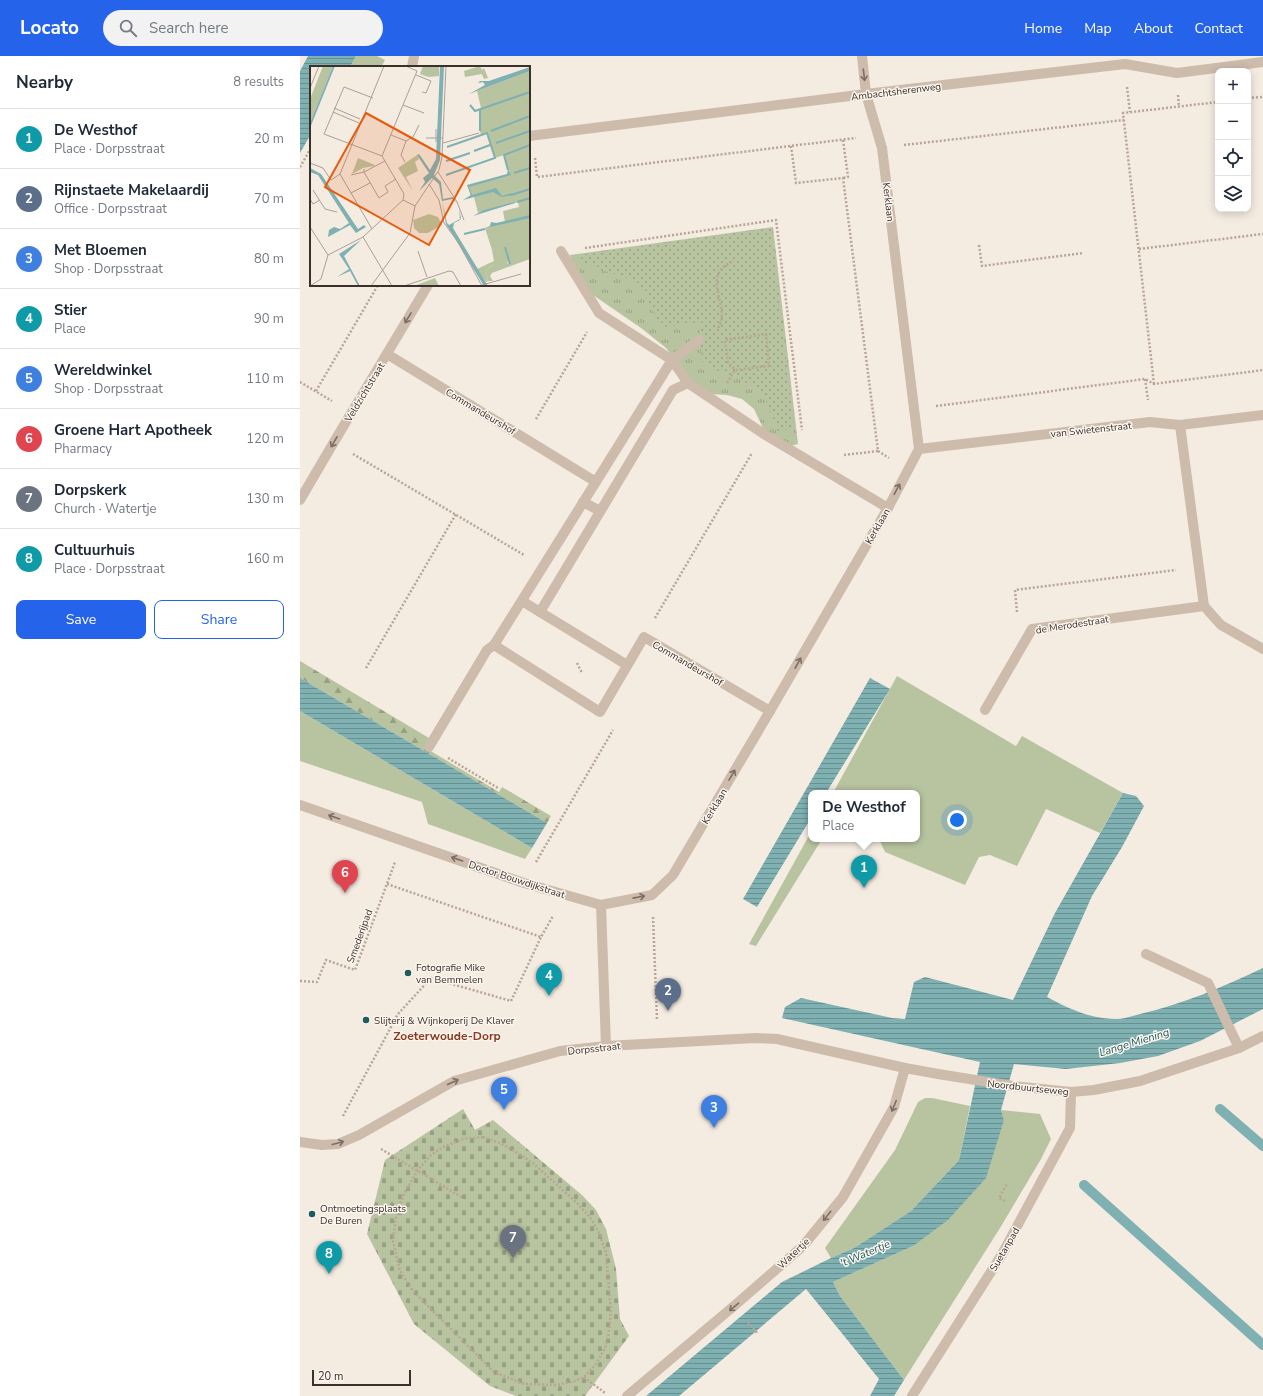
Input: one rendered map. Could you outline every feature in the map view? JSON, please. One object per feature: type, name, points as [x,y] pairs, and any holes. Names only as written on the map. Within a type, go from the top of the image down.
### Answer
[{"type":"street","points":[[412,66],[414,56]]},
{"type":"street","name":"Kerklaan","points":[[652,895],[673,874],[888,508],[919,449],[882,148],[866,94],[862,56]]},
{"type":"street","name":"Ambachtsherenweg","points":[[530,136],[866,94],[1125,64],[1177,73],[1263,62]]},
{"type":"street","points":[[561,251],[599,313],[672,360],[688,383],[764,434],[888,508]]},
{"type":"street","name":"Veldzichtstraat","points":[[300,500],[427,286]]},
{"type":"street","points":[[429,747],[487,650],[494,645],[672,360],[698,340]]},
{"type":"street","name":"Commandeurshof","points":[[387,354],[596,482]]},
{"type":"street","points":[[540,612],[674,390],[688,383]]},
{"type":"street","points":[[642,408],[658,416]]},
{"type":"street","name":"van Swietenstraat","points":[[919,449],[1150,422],[1180,426],[1263,416]]},
{"type":"street","points":[[1180,426],[1204,606],[1220,625],[1263,649]]},
{"type":"street","points":[[583,502],[600,511]]},
{"type":"street","points":[[522,601],[627,665]]},
{"type":"street","name":"de Merodestraat","points":[[985,710],[1032,629],[1204,606]]},
{"type":"street","name":"Commandeurshof","points":[[494,645],[600,712],[644,637],[770,711]]},
{"type":"street","name":"Doctor Bouwdijkstraat","points":[[300,805],[524,883],[601,905]]},
{"type":"street","points":[[606,1046],[601,905],[652,895]]},
{"type":"street","points":[[1146,954],[1208,984],[1239,1048]]},
{"type":"street","name":"Noordbuurtseweg","points":[[904,1068],[969,1080],[1013,1086],[1071,1092],[1094,1090],[1140,1081],[1239,1048],[1263,1036]]},
{"type":"street","name":"Dorpsstraat","points":[[300,1142],[322,1145],[338,1144],[359,1135],[454,1081],[560,1051],[606,1046],[658,1043],[756,1038],[777,1039],[904,1068]]},
{"type":"street","name":"Watertje","points":[[627,1396],[803,1246],[843,1196],[894,1107],[904,1068]]},
{"type":"street","name":"Suetanpad","points":[[912,1396],[1001,1256],[1070,1128],[1071,1092]]},
{"type":"path","points":[[1251,98],[1263,97]]},
{"type":"path","points":[[1154,384],[1123,113],[1215,102]]},
{"type":"path","points":[[882,148],[1124,120]]},
{"type":"path","points":[[530,136],[537,177],[878,135]]},
{"type":"path","points":[[791,146],[796,183],[843,178],[848,177],[842,140]]},
{"type":"path","points":[[300,167],[310,150]]},
{"type":"path","points":[[561,251],[776,220],[806,459],[878,451],[843,178]]},
{"type":"path","points":[[1139,249],[1263,234]]},
{"type":"path","points":[[978,245],[982,266],[1083,253]]},
{"type":"path","points":[[698,340],[706,339],[714,335],[720,326],[722,316],[716,285],[721,270],[727,264],[734,261]]},
{"type":"path","points":[[300,382],[316,392],[377,286]]},
{"type":"path","points":[[525,438],[599,313]]},
{"type":"path","points":[[766,334],[769,366],[735,370],[728,362],[725,340],[766,334]]},
{"type":"path","points":[[716,402],[735,370]]},
{"type":"path","points":[[914,409],[1145,379],[1154,384],[1263,370]]},
{"type":"path","points":[[644,637],[764,434]]},
{"type":"path","points":[[334,442],[543,566]]},
{"type":"path","points":[[366,668],[456,514]]},
{"type":"path","points":[[1032,629],[1017,618],[1015,590],[1199,567]]},
{"type":"path","points":[[524,883],[620,719],[609,696]]},
{"type":"path","points":[[429,747],[498,788]]},
{"type":"path","name":"Smederijpad","points":[[300,981],[317,982],[326,960],[355,970],[402,840]]},
{"type":"path","points":[[387,884],[541,936]]},
{"type":"path","points":[[342,1119],[398,1014],[431,978],[511,1001],[541,936],[566,894]]},
{"type":"path","points":[[652,895],[658,1043]]},
{"type":"path","points":[[359,1135],[463,1198]]},
{"type":"path","points":[[484,1137],[500,1143],[535,1165],[575,1200],[590,1217],[599,1233],[606,1252],[611,1312],[605,1348],[596,1364],[584,1377],[575,1381],[556,1384],[524,1384],[494,1372],[413,1291],[400,1271],[393,1241],[396,1215],[404,1194],[418,1170],[431,1156],[445,1146],[463,1139],[484,1137]]},
{"type":"path","points":[[584,1377],[608,1396]]},
{"type":"green space","points":[[356,56],[377,56],[385,60],[382,66],[351,66]]},
{"type":"green space","points":[[773,227],[798,444],[790,446],[765,432],[754,409],[742,399],[727,395],[710,394],[700,390],[666,348],[641,328],[593,295],[575,271],[570,255]]},
{"type":"green space","points":[[772,228],[794,428],[778,431],[767,403],[760,392],[736,376],[715,371],[702,362],[699,323],[662,327],[645,294],[637,285],[625,277],[598,269],[585,263],[578,255]]},
{"type":"green space","points":[[300,661],[429,738],[424,747],[499,792],[502,787],[551,816],[547,823],[300,678]]},
{"type":"green space","points":[[897,676],[1016,746],[1022,736],[1123,793],[1100,833],[1046,809],[1017,866],[990,855],[979,857],[965,885],[885,852],[880,842],[920,842],[920,790],[835,790]]},
{"type":"green space","points":[[300,711],[532,848],[525,859],[428,824],[422,802],[300,761]]},
{"type":"green space","points":[[808,837],[808,842],[820,842],[756,946],[749,944]]},
{"type":"green space","points":[[925,1098],[932,1098],[970,1106],[959,1160],[911,1211],[854,1248],[831,1258],[825,1248],[895,1150],[918,1102]]},
{"type":"green space","points":[[463,1109],[475,1130],[493,1120],[582,1195],[596,1210],[606,1229],[616,1269],[620,1319],[629,1336],[585,1396],[516,1396],[490,1386],[414,1324],[367,1234],[385,1160]]},
{"type":"green space","points":[[1001,1110],[1040,1114],[1051,1139],[1041,1159],[1000,1228],[904,1380],[840,1296],[833,1282],[913,1246],[1004,1120]]},
{"type":"water","points":[[308,56],[356,56],[351,66],[310,66],[310,136],[300,153],[300,71]]},
{"type":"water","points":[[300,678],[547,823],[532,848],[300,711]]},
{"type":"water","points":[[870,678],[890,689],[828,790],[808,790],[808,823],[757,907],[743,899]]},
{"type":"water","points":[[1123,793],[1136,796],[1144,806],[1122,847],[1092,896],[1047,997],[1064,1006],[1089,1015],[1107,1019],[1117,1019],[1156,1010],[1187,1000],[1263,968],[1263,1009],[1200,1041],[1158,1056],[1120,1063],[1066,1069],[1014,1064],[1001,1110],[1004,1120],[986,1178],[948,1220],[913,1246],[833,1282],[840,1296],[904,1380],[894,1396],[870,1396],[879,1379],[806,1289],[679,1396],[646,1396],[782,1282],[854,1248],[911,1211],[959,1160],[980,1062],[782,1018],[785,1007],[801,998],[892,1018],[905,1019],[914,982],[925,977],[1013,1000],[1055,913]]},
{"type":"waterway","points":[[1220,1109],[1263,1146]]},
{"type":"waterway","points":[[1084,1185],[1263,1345]]},
{"type":"place","name":"De Westhof","points":[[864,888]]},
{"type":"place","name":"Groene Hart Apotheek","points":[[345,893]]},
{"type":"place","name":"Fotografie Mike van Bemmelen","points":[[408,973]]},
{"type":"place","name":"Stier","points":[[549,996]]},
{"type":"place","name":"Rijnstaete Makelaardij","points":[[668,1011]]},
{"type":"place","name":"Slijterij & Wijnkoperij De Klaver","points":[[366,1020]]},
{"type":"place","name":"Wereldwinkel","points":[[504,1110]]},
{"type":"place","name":"Met Bloemen","points":[[714,1128]]},
{"type":"place","name":"Ontmoetingsplaats De Buren","points":[[312,1214]]},
{"type":"place","name":"Dorpskerk","points":[[513,1258]]},
{"type":"place","name":"Cultuurhuis","points":[[329,1274]]},
{"type":"district","name":"Zoeterwoude-Dorp","points":[[447,1036]]},
{"type":"water label","name":"Lange Miening","points":[[1134,1042]]},
{"type":"water label","name":"'t Watertje","points":[[865,1253]]}]
